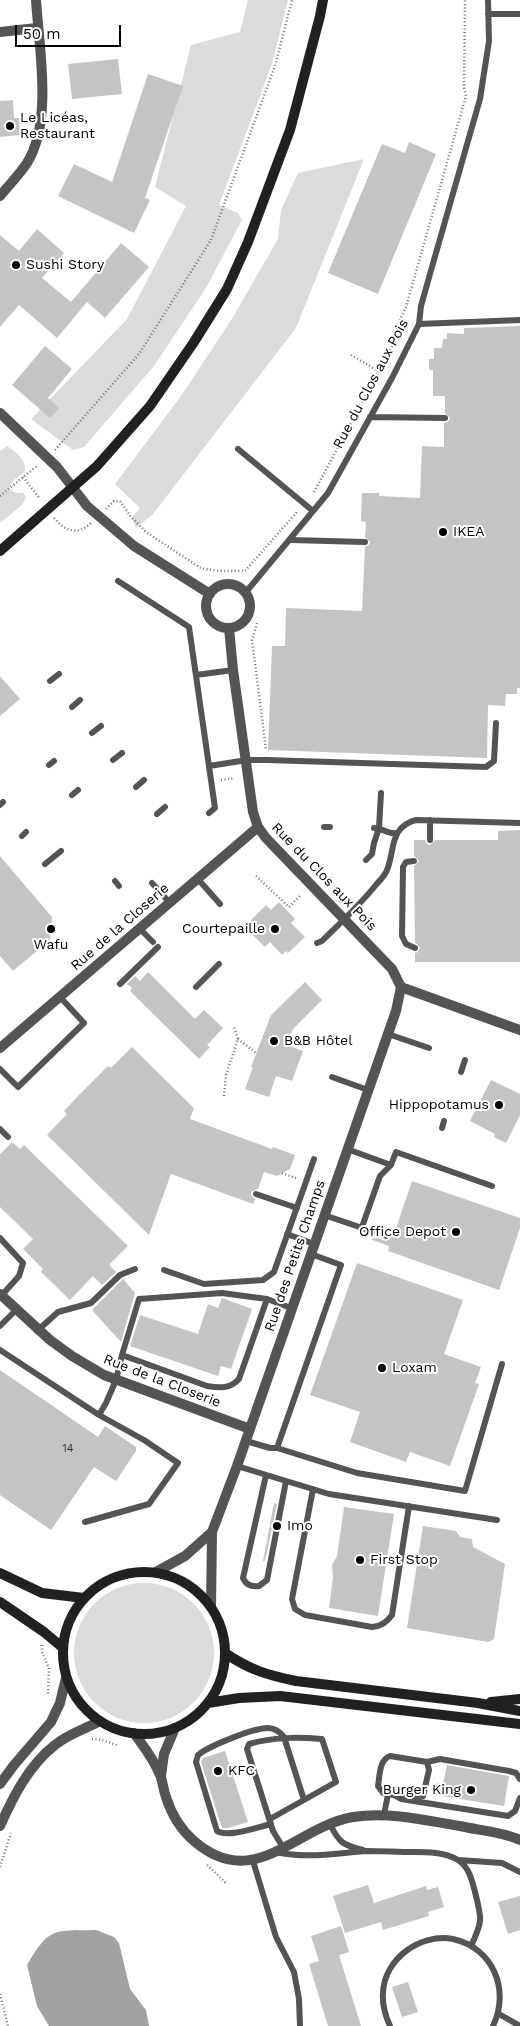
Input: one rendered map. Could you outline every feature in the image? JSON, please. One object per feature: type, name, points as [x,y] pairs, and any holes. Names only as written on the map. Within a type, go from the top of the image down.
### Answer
[{"type":"main road","points":[[0,551],[97,466],[150,406],[194,342],[227,289],[248,242],[290,130],[323,0]]},
{"type":"main road","points":[[156,1572],[178,1579],[190,1586],[211,1607],[222,1629],[225,1653],[221,1680],[208,1703],[193,1718],[175,1728],[155,1733],[134,1733],[100,1721],[79,1702],[66,1678],[63,1648],[69,1621],[84,1598],[105,1581],[113,1578],[130,1573],[156,1572]]},
{"type":"main road","points":[[0,1573],[42,1593],[84,1598]]},
{"type":"main road","points":[[0,1602],[44,1632],[63,1648]]},
{"type":"main road","points":[[225,1653],[245,1667],[269,1676],[296,1682],[478,1703],[520,1711]]},
{"type":"main road","points":[[208,1703],[239,1698],[280,1696],[520,1724]]},
{"type":"main road","points":[[478,1703],[520,1699]]},
{"type":"street","points":[[0,196],[27,162],[36,143],[41,123],[43,104],[36,0]]},
{"type":"street","points":[[0,32],[37,28]]},
{"type":"street","points":[[0,413],[57,466],[87,506],[134,546],[210,594]]},
{"type":"street","points":[[227,584],[241,587],[246,592],[250,605],[249,612],[242,623],[229,628],[216,624],[211,619],[206,607],[210,594],[220,585],[227,584]]},
{"type":"street","name":"Rue du Clos aux Pois","points":[[229,628],[233,670],[254,812],[258,827],[392,969],[401,987]]},
{"type":"street","name":"Rue de la Closerie","points":[[0,1048],[258,827]]},
{"type":"street","points":[[401,987],[520,1030]]},
{"type":"street","name":"Rue des Petits Champs","points":[[211,1607],[212,1532],[246,1441],[396,1011],[401,987]]},
{"type":"street","name":"Rue de la Closerie","points":[[1,1294],[37,1331],[72,1356],[116,1380],[250,1429]]},
{"type":"street","name":"Rue des Petits Champs","points":[[156,1572],[185,1556],[212,1532]]},
{"type":"street","points":[[0,1784],[51,1722],[60,1703],[66,1678]]},
{"type":"street","points":[[0,1826],[14,1796],[28,1774],[54,1746],[70,1735],[100,1721]]},
{"type":"street","points":[[161,1776],[164,1754],[175,1728]]},
{"type":"street","points":[[134,1733],[151,1756],[161,1776],[166,1797],[176,1820],[192,1840],[215,1855],[234,1860],[253,1861],[280,1851],[330,1824],[350,1818],[384,1815],[486,1831],[520,1840]]},
{"type":"lane","name":"Rue du Clos aux Pois","points":[[246,592],[328,493],[419,324],[421,306],[480,99],[489,41],[488,0]]},
{"type":"lane","points":[[488,14],[520,14]]},
{"type":"lane","points":[[419,324],[520,320]]},
{"type":"lane","points":[[370,417],[444,418]]},
{"type":"lane","points":[[238,450],[314,512]]},
{"type":"lane","points":[[291,540],[365,542]]},
{"type":"lane","points":[[118,581],[176,622],[189,627],[190,653],[196,675],[195,693],[215,808],[209,812]]},
{"type":"lane","points":[[196,675],[233,670]]},
{"type":"lane","points":[[50,680],[59,674]]},
{"type":"lane","points":[[72,707],[80,700]]},
{"type":"lane","points":[[204,775],[209,768],[247,760],[486,767],[494,761],[496,723]]},
{"type":"lane","points":[[92,733],[101,726]]},
{"type":"lane","points":[[113,760],[122,753]]},
{"type":"lane","points":[[136,788],[144,780]]},
{"type":"lane","points":[[366,860],[372,854],[381,793]]},
{"type":"lane","points":[[157,814],[165,807]]},
{"type":"lane","points":[[430,820],[430,840]]},
{"type":"lane","points":[[317,943],[322,942],[360,905],[386,872],[393,841],[398,833],[412,821],[520,823]]},
{"type":"lane","points":[[376,828],[389,834],[398,833]]},
{"type":"lane","points":[[45,864],[61,851]]},
{"type":"lane","points":[[414,862],[406,862],[402,867],[402,936],[406,944],[415,948]]},
{"type":"lane","points":[[197,878],[220,904]]},
{"type":"lane","points":[[152,884],[169,902]]},
{"type":"lane","points":[[120,984],[155,945],[139,928]]},
{"type":"lane","points":[[196,988],[219,964]]},
{"type":"lane","points":[[0,1069],[18,1087],[84,1024],[60,997]]},
{"type":"lane","points":[[388,1034],[429,1048]]},
{"type":"lane","points":[[461,1072],[465,1060]]},
{"type":"lane","points":[[332,1077],[368,1090]]},
{"type":"lane","points":[[0,1129],[8,1137]]},
{"type":"lane","points":[[347,1149],[391,1165]]},
{"type":"lane","points":[[362,1228],[380,1176],[391,1165],[396,1152],[492,1186]]},
{"type":"lane","points":[[164,1270],[204,1284],[263,1280],[274,1272],[314,1159]]},
{"type":"lane","points":[[256,1194],[296,1208]]},
{"type":"lane","points":[[324,1215],[386,1236]]},
{"type":"lane","points":[[277,1448],[341,1265],[287,1234]]},
{"type":"lane","points":[[0,1238],[22,1263],[19,1276],[1,1294]]},
{"type":"lane","points":[[37,1331],[58,1312],[91,1303],[120,1275],[135,1269]]},
{"type":"lane","points":[[99,1415],[116,1380],[139,1299],[222,1293],[267,1299],[292,1308]]},
{"type":"lane","points":[[122,1355],[208,1386],[219,1388],[234,1385],[239,1379],[267,1299]]},
{"type":"lane","points":[[0,1326],[16,1310]]},
{"type":"lane","points":[[0,1350],[99,1415],[136,1435],[178,1463],[149,1504],[84,1522]]},
{"type":"lane","points":[[246,1441],[270,1448],[277,1448],[356,1474],[465,1491],[502,1364]]},
{"type":"lane","points":[[237,1466],[330,1494],[497,1520]]},
{"type":"lane","points":[[266,1474],[243,1578],[252,1586],[259,1586],[267,1580],[286,1481]]},
{"type":"lane","points":[[313,1489],[292,1599],[295,1609],[305,1615],[372,1627],[387,1622],[392,1615],[409,1506]]},
{"type":"lane","points":[[304,1800],[284,1737],[278,1731],[268,1728],[243,1734],[203,1751],[198,1755],[196,1762],[217,1831],[222,1834],[230,1834],[271,1821],[336,1782],[322,1739],[284,1737],[267,1739],[249,1744],[247,1749],[271,1821],[280,1851],[298,1856],[367,1851],[426,1852],[458,1860],[502,1864],[520,1872]]},
{"type":"lane","points":[[520,1779],[516,1773],[509,1771],[440,1759],[427,1762],[390,1756],[382,1762],[378,1786],[379,1791],[401,1799],[508,1816],[515,1811],[520,1798]]},
{"type":"lane","points":[[391,1795],[422,1796],[429,1770],[427,1762]]},
{"type":"lane","points":[[384,1815],[391,1795]]},
{"type":"lane","points":[[330,1824],[337,1838],[345,1845],[367,1851]]},
{"type":"lane","points":[[458,1860],[472,1876],[482,1917],[478,1932],[471,1946]]},
{"type":"lane","points":[[253,1861],[276,1937],[294,1972],[299,1999],[300,2026]]},
{"type":"lane","points":[[390,2026],[384,2010],[383,1991],[388,1972],[399,1956],[415,1945],[433,1939],[453,1939],[471,1946],[486,1959],[496,1975],[501,1994],[499,2014],[493,2026]]},
{"type":"lane","points":[[499,2014],[520,2026]]},
{"type":"path","points":[[57,447],[139,354],[211,240],[275,66],[292,0]]},
{"type":"path","points":[[255,560],[313,494],[396,339],[466,96],[464,87],[465,0]]},
{"type":"path","points":[[351,355],[380,372]]},
{"type":"path","points":[[0,496],[35,468]]},
{"type":"path","points":[[257,623],[252,640],[266,750]]},
{"type":"path","points":[[211,781],[235,778]]},
{"type":"path","points":[[256,876],[288,907],[301,895]]},
{"type":"path","points":[[234,1027],[238,1039],[256,1053]]},
{"type":"path","points":[[224,1096],[226,1075],[238,1039]]},
{"type":"path","points":[[282,1173],[306,1182]]},
{"type":"path","points":[[44,1632],[42,1652],[49,1668],[50,1682],[47,1701]]},
{"type":"path","points":[[83,1741],[102,1740],[119,1746]]},
{"type":"path","points":[[0,1867],[13,1829]]},
{"type":"path","points":[[204,1861],[226,1883]]},
{"type":"path","points":[[0,1994],[8,2026]]},
{"type":"shaded area","points":[[248,0],[288,0],[272,64],[219,205],[238,213],[242,220],[206,288],[154,366],[84,447],[73,450],[31,419],[127,319],[186,206],[155,187],[191,45],[240,32]]},
{"type":"shaded area","points":[[364,159],[296,328],[153,514],[136,528],[132,518],[140,508],[115,484],[181,396],[233,317],[278,239],[281,210],[298,173]]},
{"type":"shaded area","points":[[7,446],[20,456],[25,466],[25,471],[14,480],[9,489],[17,493],[24,493],[26,498],[22,505],[0,523],[0,451]]},
{"type":"shaded area","points":[[144,1583],[158,1584],[171,1588],[193,1604],[209,1626],[213,1639],[213,1667],[209,1680],[193,1702],[171,1718],[158,1722],[144,1723],[130,1722],[117,1718],[95,1702],[79,1680],[75,1667],[74,1653],[75,1639],[79,1626],[95,1604],[117,1588],[130,1584]]},
{"type":"shaded area","points":[[71,1930],[96,1930],[114,1937],[119,1943],[130,1989],[146,2010],[149,2026],[49,2026],[37,2006],[27,1965],[35,1952],[54,1933]]},
{"type":"building","points":[[118,59],[122,94],[72,99],[68,64]]},
{"type":"building","points":[[148,74],[183,86],[145,198],[150,200],[134,233],[58,196],[74,164],[112,182]]},
{"type":"building","name":"Le Licéas, Restaurant","points":[[13,100],[14,118],[19,118],[20,135],[0,137],[0,101]]},
{"type":"building","points":[[409,142],[436,154],[378,294],[328,273],[382,144],[405,153]]},
{"type":"building","points":[[37,229],[64,253],[42,278],[71,302],[121,243],[149,267],[105,318],[87,302],[57,338],[19,305],[0,327],[0,235],[19,251]]},
{"type":"building","name":"IKEA","points":[[520,326],[520,688],[517,688],[517,694],[506,694],[505,706],[488,705],[487,758],[268,750],[272,646],[285,646],[286,608],[362,611],[365,547],[370,542],[365,537],[366,522],[361,521],[362,493],[379,493],[379,496],[420,498],[422,446],[444,447],[444,423],[448,422],[450,418],[445,413],[445,396],[433,396],[433,370],[429,370],[429,359],[434,359],[434,348],[442,348],[443,339],[447,339],[447,333],[464,334],[464,328]]},
{"type":"building","points":[[45,346],[72,369],[48,398],[59,408],[50,418],[12,385]]},
{"type":"building","points":[[0,676],[20,699],[0,716]]},
{"type":"building","points":[[520,830],[520,962],[415,962],[415,953],[420,948],[415,942],[414,866],[419,861],[414,856],[414,840],[425,840],[430,845],[435,840],[498,840],[498,831]]},
{"type":"building","points":[[0,856],[52,917],[50,940],[13,971],[0,956]]},
{"type":"building","name":"Courtepaille","points":[[279,902],[295,919],[291,923],[305,937],[288,953],[286,951],[282,955],[270,942],[265,947],[250,932],[255,925],[251,920],[266,905],[271,910]]},
{"type":"building","points":[[148,972],[195,1019],[204,1010],[223,1028],[207,1045],[210,1047],[199,1059],[130,991],[132,988],[127,984],[135,976],[140,981]]},
{"type":"building","name":"B&B Hôtel","points":[[305,982],[322,1000],[293,1029],[287,1045],[303,1051],[292,1081],[276,1076],[269,1097],[245,1089],[253,1067],[251,1067],[271,1015]]},
{"type":"building","points":[[132,1047],[194,1108],[190,1119],[272,1149],[273,1147],[295,1155],[290,1169],[277,1176],[264,1172],[258,1189],[251,1192],[255,1199],[253,1204],[171,1174],[149,1235],[47,1135],[67,1114],[64,1111],[78,1096],[108,1066],[111,1068]]},
{"type":"building","name":"Hippopotamus","points":[[491,1080],[520,1094],[520,1115],[506,1143],[494,1137],[495,1134],[470,1121]]},
{"type":"building","points":[[12,1142],[20,1149],[24,1145],[128,1246],[109,1265],[116,1272],[102,1285],[93,1276],[70,1300],[41,1272],[43,1269],[23,1249],[33,1239],[0,1207],[0,1154]]},
{"type":"building","name":"Office Depot","points":[[412,1181],[520,1218],[520,1228],[499,1290],[388,1251],[389,1246],[370,1239],[377,1238],[386,1241],[393,1237]]},
{"type":"building","name":"Loxam","points":[[357,1263],[463,1300],[444,1354],[481,1367],[475,1383],[479,1384],[450,1466],[410,1452],[406,1462],[350,1442],[360,1412],[310,1395]]},
{"type":"building","points":[[123,1279],[135,1293],[121,1342],[92,1310]]},
{"type":"building","points":[[222,1298],[252,1309],[231,1369],[221,1366],[218,1376],[130,1346],[140,1315],[198,1334],[208,1304],[218,1308]]},
{"type":"building","points":[[0,1370],[98,1437],[105,1426],[136,1447],[136,1451],[116,1481],[94,1467],[51,1530],[0,1495]]},
{"type":"building","points":[[274,1503],[277,1504],[265,1561],[263,1561]]},
{"type":"building","name":"First Stop","points":[[344,1507],[394,1514],[378,1616],[329,1608],[333,1577],[332,1565],[337,1556]]},
{"type":"building","points":[[423,1526],[456,1531],[460,1537],[472,1539],[473,1547],[505,1564],[494,1639],[488,1642],[407,1628]]},
{"type":"building","name":"KFC","points":[[225,1751],[248,1822],[222,1828],[201,1762],[203,1758]]},
{"type":"building","name":"Burger King","points":[[447,1765],[509,1776],[504,1806],[435,1795],[437,1783],[443,1784]]},
{"type":"building","points":[[368,1885],[374,1903],[426,1886],[427,1890],[438,1887],[444,1907],[428,1912],[429,1916],[383,1930],[381,1922],[345,1933],[333,1896]]},
{"type":"building","points":[[520,1896],[520,1930],[508,1934],[498,1902]]},
{"type":"building","points":[[341,1926],[349,1952],[339,1955],[361,2026],[328,2026],[309,1964],[319,1961],[311,1936]]},
{"type":"building","points":[[408,1982],[418,2012],[402,2017],[392,1987]]},
{"type":"place","name":"Le Licéas, Restaurant","points":[[10,126]]},
{"type":"place","name":"Sushi Story","points":[[16,265]]},
{"type":"place","name":"IKEA","points":[[443,532]]},
{"type":"place","name":"Wafu","points":[[51,929]]},
{"type":"place","name":"Courtepaille","points":[[275,929]]},
{"type":"place","name":"B&B Hôtel","points":[[274,1041]]},
{"type":"place","name":"Hippopotamus","points":[[499,1105]]},
{"type":"place","name":"Office Depot","points":[[456,1232]]},
{"type":"place","name":"Loxam","points":[[382,1368]]},
{"type":"place","name":"Imo","points":[[277,1526]]},
{"type":"place","name":"First Stop","points":[[360,1560]]},
{"type":"place","name":"KFC","points":[[218,1771]]},
{"type":"place","name":"Burger King","points":[[471,1790]]}]
